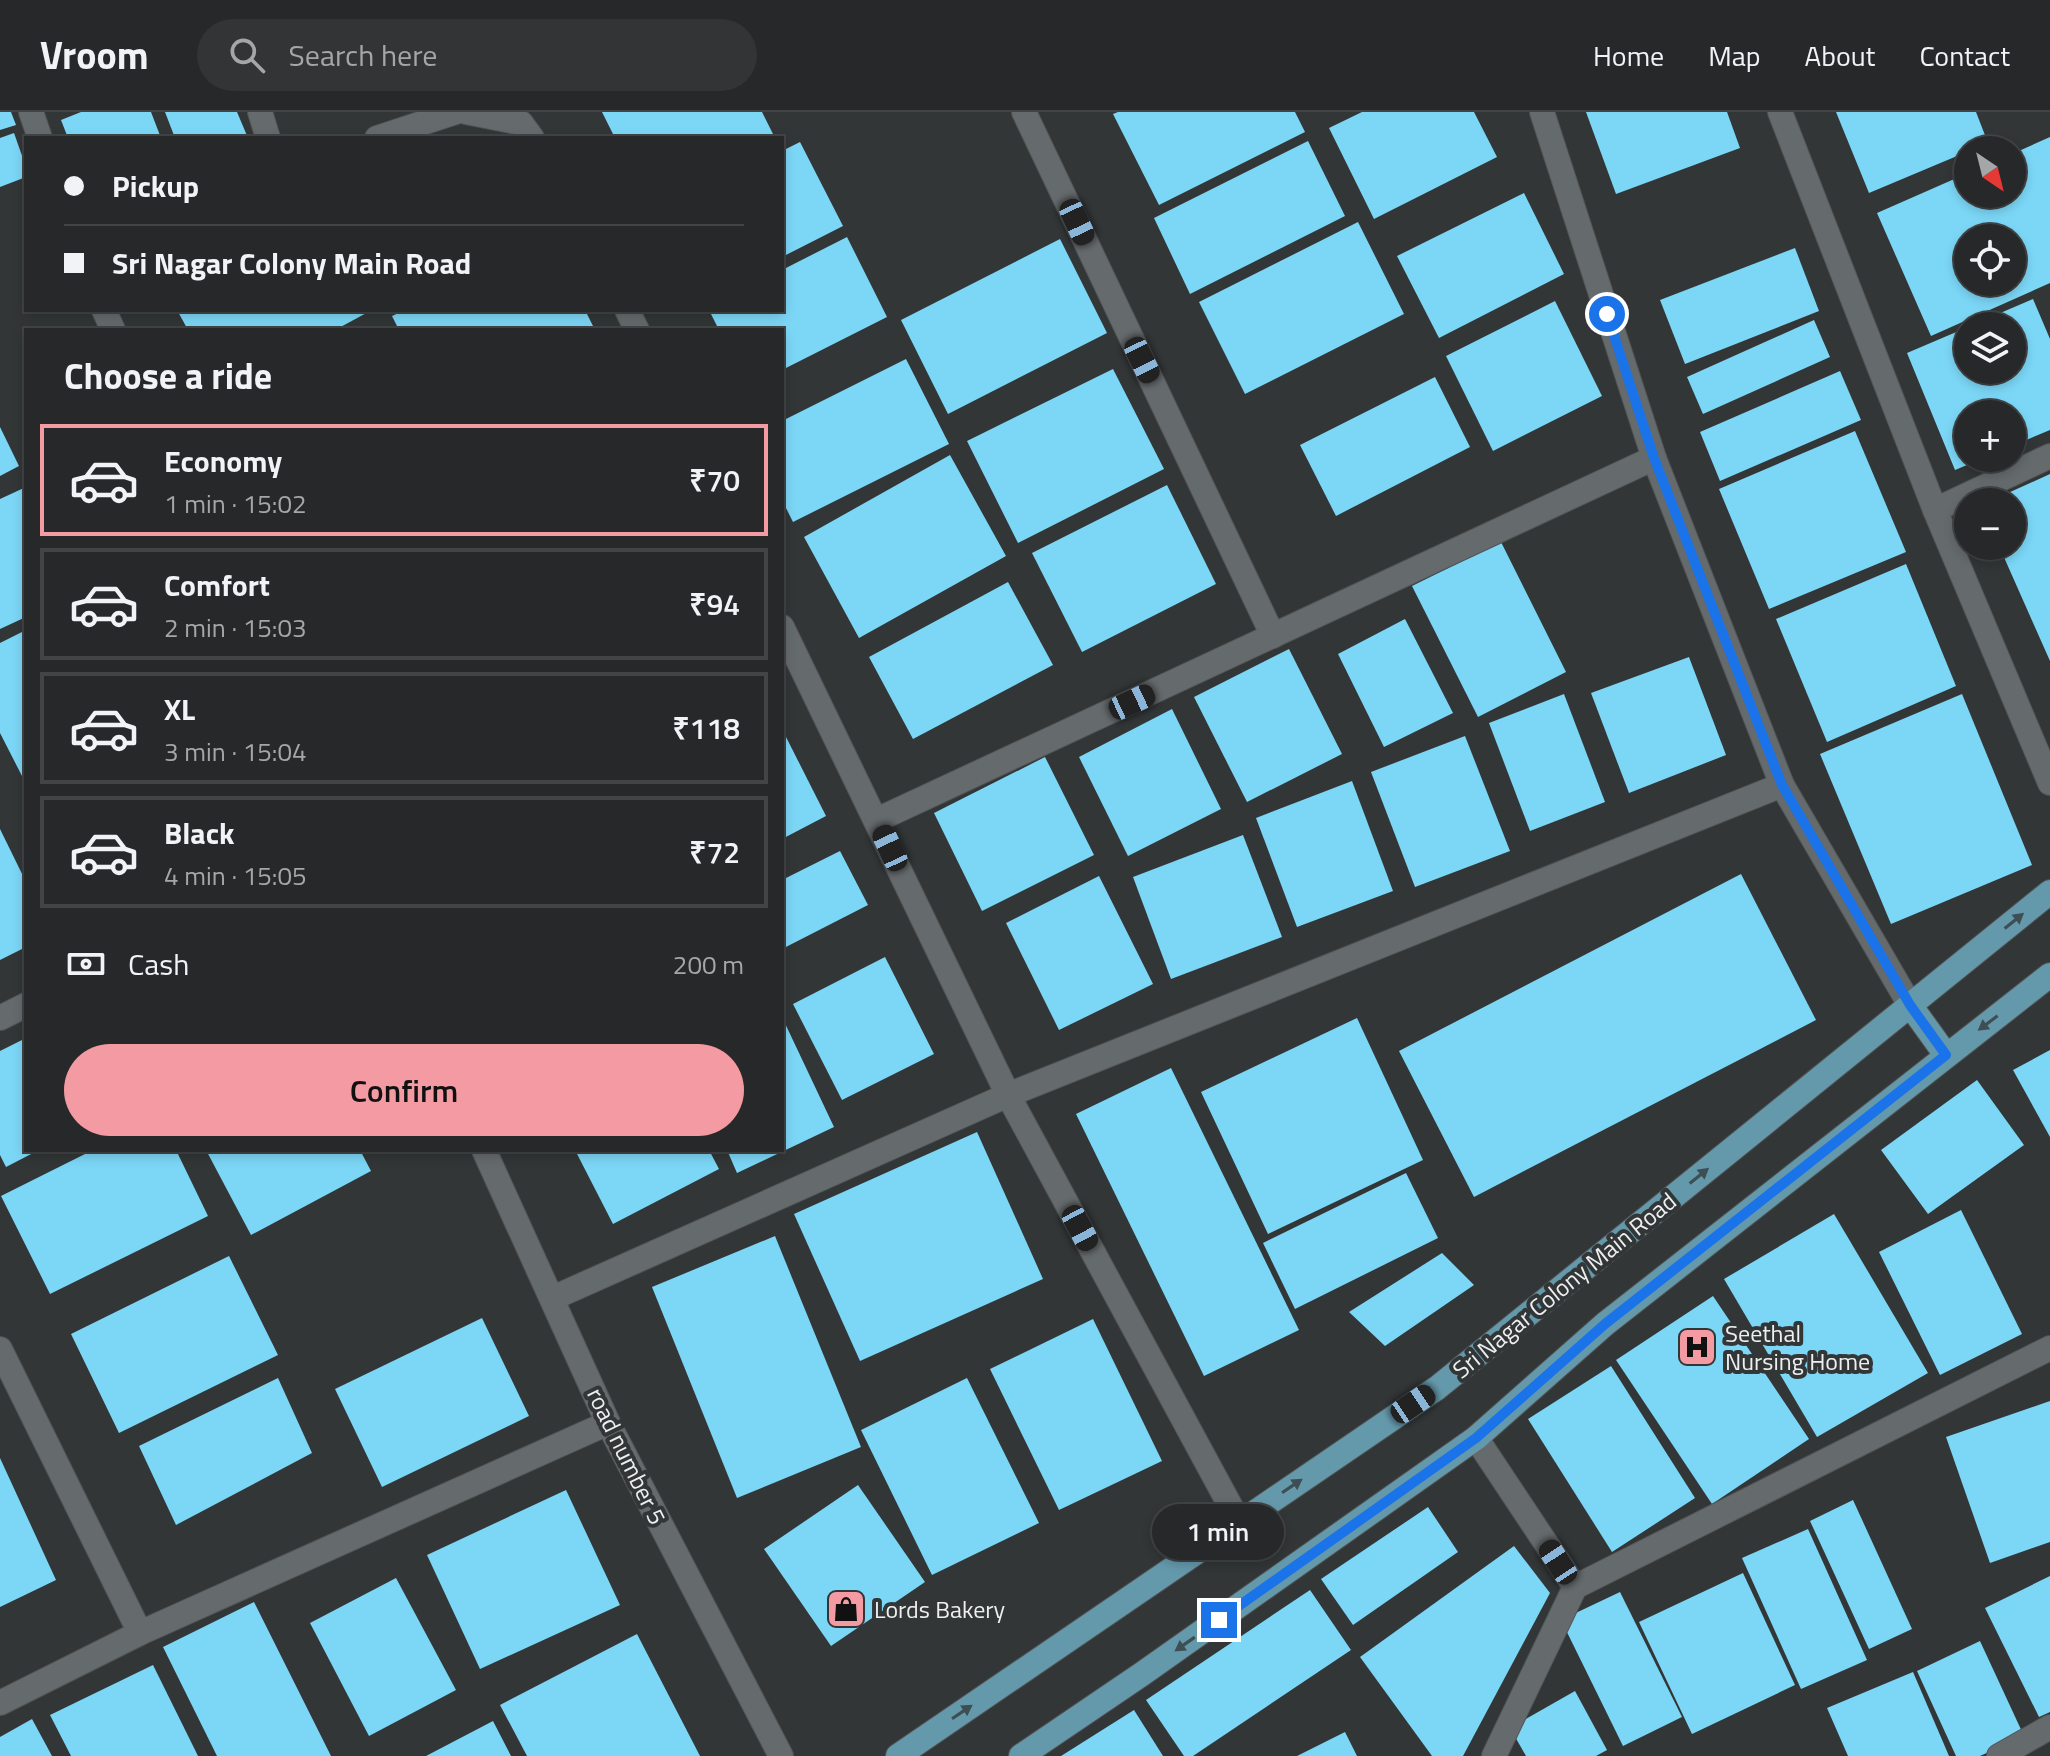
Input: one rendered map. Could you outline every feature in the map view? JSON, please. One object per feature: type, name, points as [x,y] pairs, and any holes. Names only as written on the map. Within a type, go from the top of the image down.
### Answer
[{"type":"main road","name":"Sri Nagar Colony Main Road","points":[[898,1756],[1437,1388],[2050,892]]},
{"type":"main road","points":[[1021,1756],[1476,1438],[1605,1324],[2050,975]]},
{"type":"main road","points":[[1910,1005],[1946,1055]]},
{"type":"street","points":[[31,112],[39,136]]},
{"type":"street","points":[[260,112],[267,136]]},
{"type":"street","points":[[383,136],[456,112]]},
{"type":"street","points":[[466,112],[521,123],[531,136]]},
{"type":"street","points":[[1024,112],[1273,636]]},
{"type":"street","points":[[1542,112],[1654,458],[1782,785],[1910,1005]]},
{"type":"street","points":[[1780,112],[1935,510],[2050,783]]},
{"type":"street","points":[[1935,510],[2050,456]]},
{"type":"street","points":[[877,820],[1654,458]]},
{"type":"street","points":[[784,631],[1008,1095],[1239,1522]]},
{"type":"street","points":[[553,1298],[1008,1095],[1782,785]]},
{"type":"street","points":[[0,1018],[24,1006]]},
{"type":"street","name":"road number 5","points":[[485,1152],[608,1423],[781,1756]]},
{"type":"street","points":[[1494,1756],[1575,1587],[2050,1348]]},
{"type":"street","points":[[0,1349],[140,1633]]},
{"type":"street","points":[[0,1703],[140,1633],[608,1423]]},
{"type":"street","points":[[1476,1438],[1575,1587]]},
{"type":"street","points":[[1999,1756],[2050,1727]]},
{"type":"building","points":[[0,112],[11,112],[16,125],[0,130]]},
{"type":"building","points":[[81,112],[151,112],[160,136],[67,136],[61,120]]},
{"type":"building","points":[[165,112],[237,112],[247,136],[174,136]]},
{"type":"building","points":[[602,112],[762,112],[773,134],[770,136],[614,136]]},
{"type":"building","points":[[1295,112],[1305,132],[1159,205],[1113,114]]},
{"type":"building","points":[[1362,112],[1474,112],[1497,157],[1374,219],[1329,128]]},
{"type":"building","points":[[1586,112],[1727,112],[1740,148],[1616,194]]},
{"type":"building","points":[[1836,112],[1976,112],[1985,136],[1954,136],[1954,157],[1869,193]]},
{"type":"building","points":[[14,133],[24,161],[24,178],[0,187],[0,138]]},
{"type":"building","points":[[2050,137],[2050,283],[2026,294],[2026,224],[1954,224],[1954,296],[2021,296],[1985,312],[1954,312],[1954,326],[1931,336],[1877,213],[1954,179],[1954,208],[2026,208],[2026,148]]},
{"type":"building","points":[[1308,141],[1345,216],[1190,294],[1154,218]]},
{"type":"building","points":[[800,142],[843,226],[784,256],[784,150]]},
{"type":"building","points":[[1524,193],[1564,274],[1439,338],[1397,256]]},
{"type":"building","points":[[1358,222],[1404,314],[1245,394],[1199,302]]},
{"type":"building","points":[[847,237],[887,317],[784,369],[784,328],[718,328],[710,312],[784,312],[784,269]]},
{"type":"building","points":[[1060,239],[1107,333],[948,414],[901,320]]},
{"type":"building","points":[[1795,248],[1819,311],[1685,364],[1660,300]]},
{"type":"building","points":[[2033,299],[2050,339],[2050,430],[2026,440],[2026,400],[1954,400],[1954,468],[1907,353],[1954,333],[1954,384],[2026,384],[2026,312],[2003,312]]},
{"type":"building","points":[[1555,301],[1602,396],[1493,451],[1446,356]]},
{"type":"building","points":[[178,312],[368,312],[339,328],[187,328]]},
{"type":"building","points":[[401,312],[586,312],[594,328],[398,328],[392,316]]},
{"type":"building","points":[[1814,320],[1830,357],[1703,414],[1687,377]]},
{"type":"building","points":[[906,359],[949,444],[793,522],[784,504],[784,420]]},
{"type":"building","points":[[1113,369],[1164,469],[1018,543],[967,441]]},
{"type":"building","points":[[1840,371],[1861,420],[1720,481],[1700,432]]},
{"type":"building","points":[[1435,377],[1470,447],[1336,516],[1300,445]]},
{"type":"building","points":[[0,427],[19,466],[0,476]]},
{"type":"building","points":[[1855,431],[1906,552],[1769,609],[1719,489]]},
{"type":"building","points":[[950,455],[1006,556],[859,638],[804,537]]},
{"type":"building","points":[[2050,474],[2050,661],[2005,560],[2026,560],[2026,488],[2019,488]]},
{"type":"building","points":[[1167,485],[1216,584],[1082,652],[1032,553]]},
{"type":"building","points":[[24,488],[24,618],[0,629],[0,499]]},
{"type":"building","points":[[1501,542],[1566,672],[1478,717],[1412,586]]},
{"type":"building","points":[[1906,564],[1956,686],[1827,742],[1776,619]]},
{"type":"building","points":[[1008,582],[1053,665],[913,739],[869,657]]},
{"type":"building","points":[[1405,619],[1453,713],[1384,747],[1338,654]]},
{"type":"building","points":[[24,631],[22,776],[0,733],[0,643]]},
{"type":"building","points":[[1289,649],[1342,754],[1247,802],[1194,697]]},
{"type":"building","points":[[1689,657],[1726,755],[1629,793],[1591,693]]},
{"type":"building","points":[[1564,694],[1605,802],[1530,831],[1489,723]]},
{"type":"building","points":[[1962,694],[2032,865],[1891,924],[1820,754]]},
{"type":"building","points":[[1172,709],[1221,809],[1128,856],[1079,757]]},
{"type":"building","points":[[784,733],[826,816],[784,838]]},
{"type":"building","points":[[1465,736],[1510,851],[1415,887],[1371,772]]},
{"type":"building","points":[[1045,757],[1094,855],[982,911],[934,813]]},
{"type":"building","points":[[1352,781],[1393,891],[1297,927],[1256,818]]},
{"type":"building","points":[[0,829],[24,878],[24,948],[0,960]]},
{"type":"building","points":[[1243,835],[1282,937],[1171,979],[1133,877]]},
{"type":"building","points":[[840,851],[868,905],[784,948],[784,879]]},
{"type":"building","points":[[1741,874],[1816,1020],[1474,1197],[1399,1051]]},
{"type":"building","points":[[1099,876],[1153,984],[1059,1030],[1006,923]]},
{"type":"building","points":[[885,957],[934,1054],[842,1100],[793,1004]]},
{"type":"building","points":[[1357,1018],[1423,1160],[1268,1234],[1201,1092]]},
{"type":"building","points":[[784,1021],[834,1127],[784,1151]]},
{"type":"building","points":[[24,1039],[24,1152],[35,1152],[6,1167],[0,1155],[0,1051]]},
{"type":"building","points":[[2050,1050],[2050,1137],[2013,1070]]},
{"type":"building","points":[[1171,1068],[1299,1330],[1204,1376],[1076,1114]]},
{"type":"building","points":[[1977,1080],[2024,1145],[1928,1214],[1881,1150]]},
{"type":"building","points":[[977,1132],[1043,1279],[860,1361],[794,1214]]},
{"type":"building","points":[[89,1152],[177,1152],[208,1216],[50,1294],[1,1196]]},
{"type":"building","points":[[207,1152],[361,1152],[371,1171],[251,1235]]},
{"type":"building","points":[[576,1152],[710,1152],[719,1169],[613,1224]]},
{"type":"building","points":[[728,1152],[781,1152],[737,1173]]},
{"type":"building","points":[[1406,1173],[1438,1238],[1295,1309],[1263,1243]]},
{"type":"building","points":[[1961,1210],[2022,1334],[1940,1375],[1879,1252]]},
{"type":"building","points":[[1834,1214],[1928,1373],[1817,1437],[1724,1279]]},
{"type":"building","points":[[775,1236],[861,1447],[737,1498],[652,1287]]},
{"type":"building","points":[[1442,1253],[1474,1285],[1385,1346],[1349,1312]]},
{"type":"building","points":[[229,1256],[278,1355],[119,1433],[71,1334]]},
{"type":"building","points":[[1713,1296],[1809,1439],[1712,1504],[1616,1360]]},
{"type":"building","points":[[482,1318],[529,1416],[382,1487],[335,1389]]},
{"type":"building","points":[[1093,1319],[1162,1461],[1059,1510],[990,1369]]},
{"type":"building","points":[[1611,1366],[1695,1498],[1612,1552],[1528,1419]]},
{"type":"building","points":[[278,1378],[312,1453],[176,1525],[139,1446]]},
{"type":"building","points":[[967,1378],[1039,1523],[932,1575],[861,1430]]},
{"type":"building","points":[[2050,1401],[2050,1542],[1990,1563],[1946,1437]]},
{"type":"building","points":[[0,1458],[56,1580],[0,1607]]},
{"type":"building","points":[[858,1485],[925,1582],[831,1646],[764,1549]]},
{"type":"building","points":[[566,1490],[620,1605],[480,1669],[427,1555]]},
{"type":"building","points":[[1853,1500],[1912,1629],[1869,1649],[1810,1521]]},
{"type":"building","points":[[1428,1507],[1458,1552],[1353,1625],[1321,1579]]},
{"type":"building","points":[[1808,1529],[1867,1660],[1801,1689],[1742,1558]]},
{"type":"building","points":[[1514,1546],[1550,1593],[1463,1756],[1432,1756],[1360,1657]]},
{"type":"building","points":[[1743,1573],[1795,1685],[1692,1734],[1639,1622]]},
{"type":"building","points":[[2050,1576],[2050,1712],[2039,1717],[1985,1608]]},
{"type":"building","points":[[396,1578],[456,1690],[369,1736],[310,1623]]},
{"type":"building","points":[[1310,1590],[1351,1650],[1193,1756],[1184,1756],[1146,1700]]},
{"type":"building","points":[[1620,1592],[1682,1717],[1623,1746],[1561,1620]]},
{"type":"building","points":[[254,1602],[331,1756],[217,1756],[163,1647]]},
{"type":"building","points":[[637,1634],[700,1756],[527,1756],[500,1705]]},
{"type":"building","points":[[1980,1641],[2024,1736],[1980,1756],[1956,1756],[1917,1671]]},
{"type":"building","points":[[153,1665],[198,1756],[71,1756],[50,1715]]},
{"type":"building","points":[[1913,1672],[1949,1756],[1848,1756],[1827,1708]]},
{"type":"building","points":[[1575,1691],[1607,1750],[1596,1756],[1526,1756],[1510,1728]]},
{"type":"building","points":[[1134,1710],[1163,1756],[1061,1756]]},
{"type":"building","points":[[32,1719],[52,1756],[0,1756],[0,1737]]},
{"type":"building","points":[[493,1721],[511,1756],[426,1756]]},
{"type":"building","points":[[1345,1732],[1357,1756],[1297,1756]]},
{"type":"place","name":"Seethal Nursing Home","points":[[1697,1347]]},
{"type":"place","name":"Lords Bakery","points":[[846,1609]]},
{"type":"route","points":[[1219,1620],[1476,1438],[1605,1324],[1946,1055],[1910,1005],[1782,785],[1654,458],[1607,314]]}]
